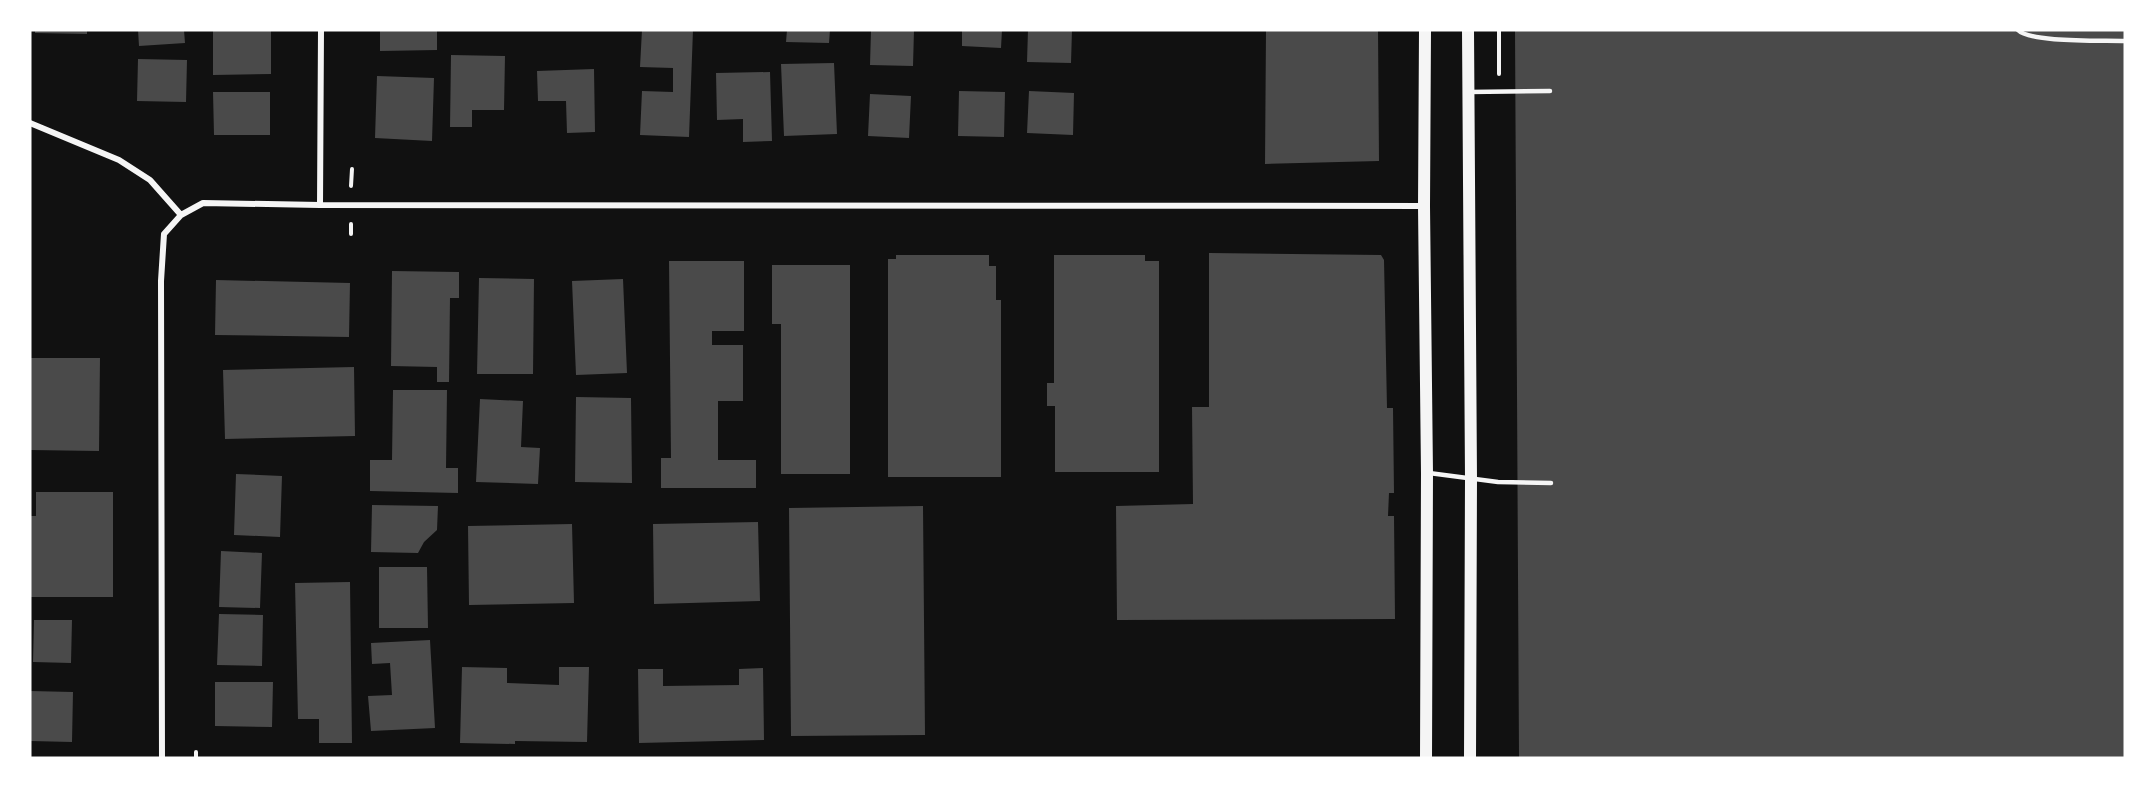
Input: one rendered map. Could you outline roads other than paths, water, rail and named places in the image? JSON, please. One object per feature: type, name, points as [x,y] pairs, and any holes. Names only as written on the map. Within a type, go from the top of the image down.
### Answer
[{"type":"main road","points":[[1425,30],[1426,758]]},
{"type":"main road","points":[[1468,30],[1470,758]]},
{"type":"street","points":[[320,205],[321,30]]},
{"type":"street","points":[[30,123],[119,160],[150,180],[181,215]]},
{"type":"street","points":[[162,758],[161,282],[164,234],[181,215],[203,203],[1424,206]]},
{"type":"lane","points":[[2018,30],[2040,39],[2125,40]]},
{"type":"lane","points":[[1469,92],[1550,91]]},
{"type":"lane","points":[[1427,473],[1517,484],[1551,483]]}]
